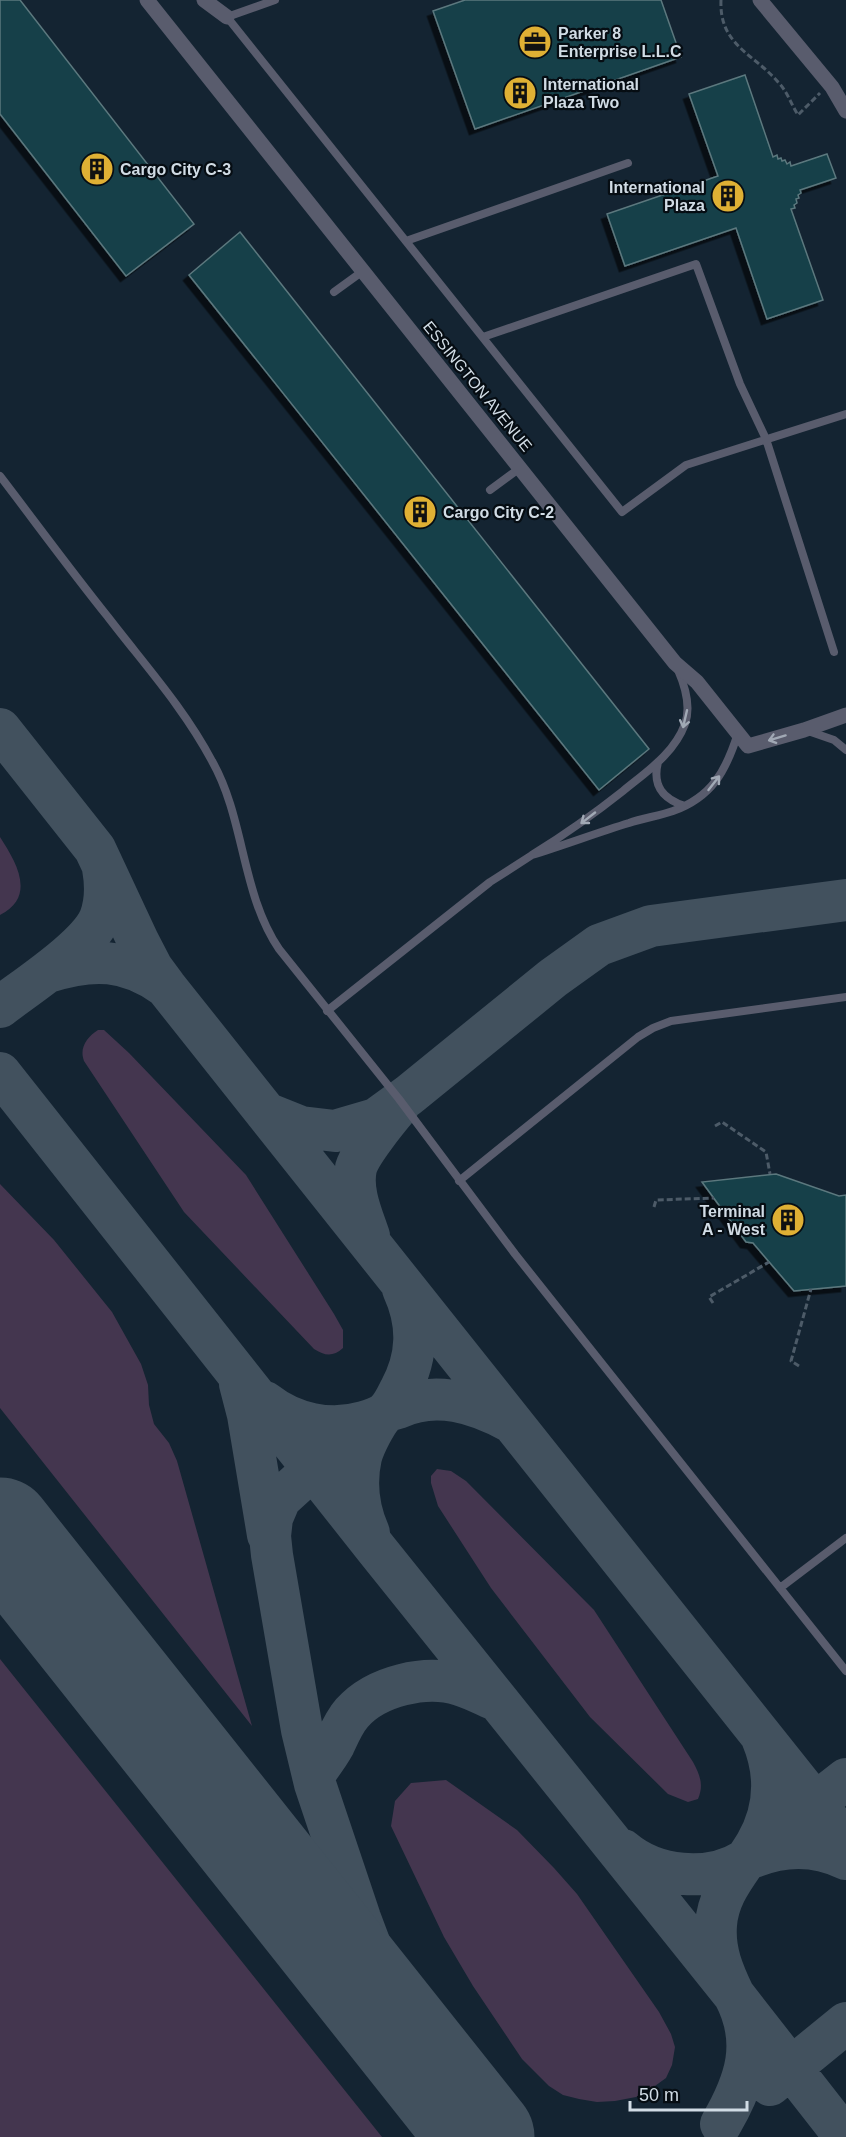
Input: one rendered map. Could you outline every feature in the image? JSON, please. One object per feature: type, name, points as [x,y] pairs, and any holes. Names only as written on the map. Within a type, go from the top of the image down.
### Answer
[{"type":"street","name":"ESSINGTON AVENUE","points":[[147,0],[675,663],[697,682],[748,746],[846,715]]},
{"type":"street","points":[[204,0],[227,17]]},
{"type":"street","points":[[760,0],[830,84],[846,111]]},
{"type":"lane","points":[[275,0],[227,17],[622,512],[681,467],[846,414]]},
{"type":"lane","points":[[406,241],[628,163]]},
{"type":"lane","points":[[483,337],[696,264],[740,384],[766,439],[834,652]]},
{"type":"lane","points":[[334,292],[363,271]]},
{"type":"lane","points":[[490,490],[520,468]]},
{"type":"lane","points":[[0,476],[88,593],[184,714],[203,743],[224,786],[256,903],[269,935],[399,1099],[515,1254],[846,1671]]},
{"type":"lane","points":[[327,1011],[490,882],[582,824],[658,762],[675,742],[685,725],[687,715],[686,694],[675,663]]},
{"type":"lane","points":[[804,730],[834,740],[846,750]]},
{"type":"lane","points":[[532,855],[685,806],[705,794],[719,777],[730,757],[738,733]]},
{"type":"lane","points":[[658,762],[656,778],[662,792],[671,801],[685,806]]},
{"type":"lane","points":[[459,1181],[638,1037],[653,1028],[680,1019],[846,997]]},
{"type":"lane","points":[[780,1588],[846,1538]]},
{"type":"path","points":[[721,0],[720,15],[732,41],[778,82],[798,115],[821,92]]},
{"type":"path","points":[[715,1126],[722,1122],[766,1152],[770,1174]]},
{"type":"path","points":[[654,1206],[656,1200],[714,1198]]},
{"type":"path","points":[[713,1303],[710,1297],[769,1262]]},
{"type":"path","points":[[799,1366],[791,1361],[811,1289]]},
{"type":"shaded area","points":[[0,837],[17,868],[20,889],[18,898],[0,915]]},
{"type":"shaded area","points":[[98,1030],[104,1030],[129,1053],[246,1175],[343,1330],[343,1348],[336,1353],[329,1354],[314,1349],[184,1212],[84,1061],[83,1047],[90,1036]]},
{"type":"shaded area","points":[[0,1184],[54,1240],[112,1312],[141,1364],[148,1385],[149,1405],[154,1424],[169,1443],[177,1461],[252,1726],[0,1408]]},
{"type":"shaded area","points":[[437,1469],[451,1471],[466,1481],[594,1610],[698,1771],[701,1789],[698,1799],[688,1802],[668,1794],[590,1717],[491,1588],[438,1506],[431,1483],[431,1476]]},
{"type":"shaded area","points":[[0,1659],[382,2137],[0,2137]]},
{"type":"shaded area","points":[[446,1780],[517,1830],[554,1868],[577,1894],[659,2012],[675,2047],[672,2065],[666,2078],[648,2091],[636,2097],[597,2102],[563,2095],[549,2086],[522,2059],[473,1986],[444,1937],[391,1826],[395,1801],[411,1783]]},
{"type":"building","name":"Cargo City C-3","points":[[0,0],[20,0],[194,224],[126,276],[0,114]]},
{"type":"building","name":"International Plaza Two","points":[[465,0],[661,0],[681,57],[475,129],[433,11]]},
{"type":"building","name":"International Plaza","points":[[745,75],[773,157],[777,155],[778,159],[785,160],[787,164],[790,162],[791,166],[827,154],[836,178],[800,190],[795,208],[791,209],[823,300],[767,319],[736,228],[625,266],[607,214],[718,176],[689,94]]},
{"type":"building","name":"Cargo City C-2","points":[[240,232],[649,749],[599,790],[189,275]]},
{"type":"building","name":"Terminal A - West","points":[[776,1174],[839,1196],[846,1195],[846,1286],[794,1291],[753,1243],[746,1242],[702,1182]]},
{"type":"taxiway","points":[[0,729],[95,849],[138,941],[152,968],[166,987],[846,1842]]},
{"type":"taxiway","points":[[0,1007],[70,954],[93,929],[100,918],[103,906],[105,887],[103,868]]},
{"type":"taxiway","points":[[266,1113],[301,1127],[335,1131],[376,1119],[553,978],[599,945],[651,926],[846,900]]},
{"type":"taxiway","points":[[48,972],[80,964],[109,963],[137,970],[166,987]]},
{"type":"taxiway","points":[[0,1073],[845,2137]]},
{"type":"taxiway","points":[[369,1236],[356,1194],[356,1168],[368,1146],[398,1107]]},
{"type":"taxiway","points":[[265,1402],[300,1421],[325,1426],[351,1425],[385,1413],[394,1402],[406,1378],[413,1353],[412,1315],[403,1289]]},
{"type":"taxiway","points":[[240,1384],[248,1415],[268,1535]]},
{"type":"taxiway","points":[[369,1533],[362,1514],[359,1496],[359,1467],[368,1440],[385,1413],[427,1400],[456,1401],[484,1409],[511,1422]]},
{"type":"taxiway","points":[[384,1414],[313,1469],[280,1499],[272,1518],[270,1536],[302,1730],[315,1784],[360,1918],[413,2051]]},
{"type":"taxiway","points":[[313,1776],[332,1749],[352,1713],[362,1704],[388,1689],[417,1682],[447,1682],[498,1701]]},
{"type":"taxiway","points":[[721,2124],[743,2077],[747,2045],[742,2012],[720,1961],[716,1944],[716,1925],[725,1892],[756,1844],[767,1819],[772,1779],[762,1738]]},
{"type":"taxiway","points":[[623,1850],[650,1866],[666,1871],[682,1874],[715,1872],[745,1860],[846,1779]]},
{"type":"taxiway","points":[[751,1858],[775,1851],[798,1848],[822,1851],[846,1859]]},
{"type":"taxiway","points":[[770,2085],[846,2023]]},
{"type":"taxiway","points":[[463,2114],[492,2137]]},
{"type":"runway","points":[[0,1530],[482,2137]]},
{"type":"place","name":"Parker 8 Enterprise L.L.C","points":[[535,42]]},
{"type":"place","name":"International Plaza Two","points":[[520,93]]},
{"type":"place","name":"Cargo City C-3","points":[[97,169]]},
{"type":"place","name":"International Plaza","points":[[728,196]]},
{"type":"place","name":"Cargo City C-2","points":[[420,512]]},
{"type":"place","name":"Terminal A - West","points":[[788,1220]]}]
